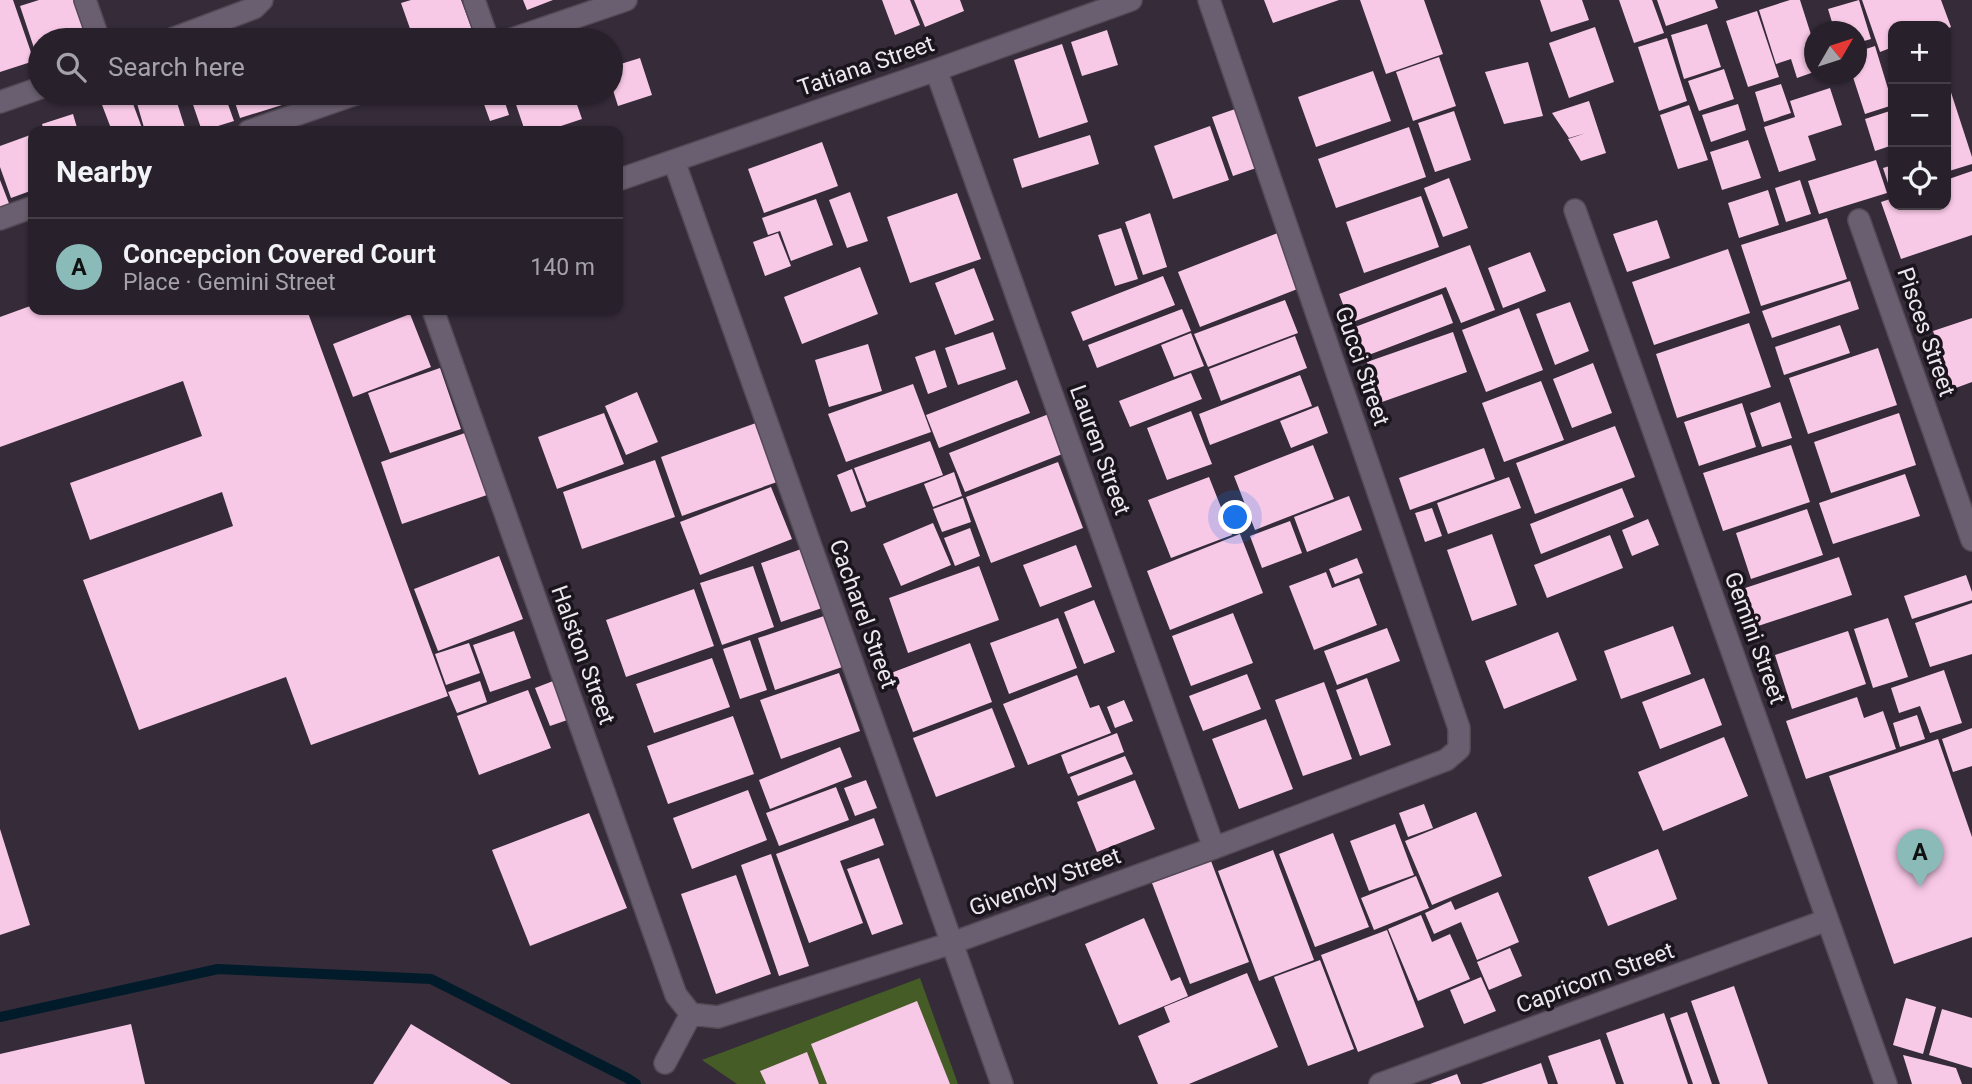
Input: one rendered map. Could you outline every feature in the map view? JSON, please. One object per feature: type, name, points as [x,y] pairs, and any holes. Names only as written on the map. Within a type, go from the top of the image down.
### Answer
[{"type":"street","points":[[85,0],[95,28]]},
{"type":"street","points":[[201,28],[254,8],[262,0]]},
{"type":"street","points":[[474,0],[484,28]]},
{"type":"street","points":[[544,28],[626,0]]},
{"type":"street","name":"Tatiana Street","points":[[623,178],[1131,0]]},
{"type":"street","name":"Gucci Street","points":[[1209,0],[1459,728],[1459,750]]},
{"type":"street","name":"Lauren Street","points":[[936,70],[1214,848]]},
{"type":"street","points":[[0,102],[28,92]]},
{"type":"street","points":[[263,126],[324,105]]},
{"type":"street","name":"Cacharel Street","points":[[674,161],[1002,1084]]},
{"type":"street","points":[[0,219],[28,209]]},
{"type":"street","name":"Gemini Street","points":[[1575,210],[1886,1084]]},
{"type":"street","name":"Pisces Street","points":[[1859,220],[1972,540]]},
{"type":"street","name":"Halston Street","points":[[435,315],[676,995],[691,1014]]},
{"type":"street","name":"Givenchy Street","points":[[691,1014],[718,1017],[952,943],[1446,760],[1459,750]]},
{"type":"street","name":"Capricorn Street","points":[[1380,1084],[1827,920]]},
{"type":"street","points":[[665,1063],[691,1014]]},
{"type":"green space","points":[[920,978],[958,1084],[737,1084],[702,1060]]},
{"type":"building","points":[[0,0],[13,0],[28,44],[28,63],[0,72]]},
{"type":"building","points":[[39,0],[76,0],[86,28],[28,30],[20,6]]},
{"type":"building","points":[[411,0],[461,0],[472,28],[410,28],[401,3]]},
{"type":"building","points":[[523,0],[553,0],[527,10]]},
{"type":"building","points":[[882,0],[910,0],[920,25],[895,35]]},
{"type":"building","points":[[914,0],[960,0],[964,11],[925,27]]},
{"type":"building","points":[[1264,0],[1339,0],[1273,23]]},
{"type":"building","points":[[1360,0],[1424,0],[1443,54],[1386,74]]},
{"type":"building","points":[[1540,0],[1582,0],[1589,20],[1551,32]]},
{"type":"building","points":[[1619,0],[1652,0],[1664,33],[1634,43]]},
{"type":"building","points":[[1657,0],[1715,0],[1718,8],[1666,26]]},
{"type":"building","points":[[1790,0],[1800,0],[1807,21],[1804,21],[1804,76],[1797,78],[1791,59],[1776,64],[1759,10]]},
{"type":"building","points":[[1859,0],[1865,21],[1832,21],[1828,9]]},
{"type":"building","points":[[1862,0],[1941,0],[1949,21],[1888,21],[1888,49],[1880,52]]},
{"type":"building","points":[[1757,11],[1779,77],[1748,87],[1726,21]]},
{"type":"building","points":[[1707,24],[1721,67],[1684,79],[1671,35]]},
{"type":"building","points":[[1595,27],[1614,82],[1569,98],[1549,43]]},
{"type":"building","points":[[1107,30],[1118,65],[1082,76],[1071,42]]},
{"type":"building","points":[[1667,38],[1687,101],[1659,111],[1638,47]]},
{"type":"building","points":[[1062,44],[1088,122],[1039,138],[1014,60]]},
{"type":"building","points":[[1875,46],[1888,89],[1888,107],[1865,114],[1855,84],[1867,84],[1867,49]]},
{"type":"building","points":[[1439,57],[1456,106],[1413,121],[1396,72]]},
{"type":"building","points":[[640,58],[652,95],[623,104],[623,63]]},
{"type":"building","points":[[1528,62],[1543,116],[1504,124],[1485,72]]},
{"type":"building","points":[[1724,69],[1734,99],[1699,111],[1688,81]]},
{"type":"building","points":[[1373,71],[1391,121],[1316,147],[1298,97]]},
{"type":"building","points":[[1781,84],[1791,113],[1764,122],[1755,92]]},
{"type":"building","points":[[1830,88],[1842,125],[1808,136],[1816,160],[1779,172],[1764,127],[1795,117],[1790,101]]},
{"type":"building","points":[[1951,92],[1972,157],[1972,164],[1951,170]]},
{"type":"building","points":[[1589,101],[1606,153],[1581,161],[1568,139],[1586,133],[1569,138],[1552,113]]},
{"type":"building","points":[[1738,104],[1746,130],[1711,142],[1702,115]]},
{"type":"building","points":[[102,105],[133,105],[141,126],[110,126]]},
{"type":"building","points":[[137,105],[178,105],[184,126],[144,126]]},
{"type":"building","points":[[193,105],[228,105],[234,121],[218,126],[200,126]]},
{"type":"building","points":[[236,105],[282,105],[240,118]]},
{"type":"building","points":[[484,105],[506,105],[509,115],[490,121]]},
{"type":"building","points":[[516,105],[577,105],[582,119],[561,126],[523,126]]},
{"type":"building","points":[[1689,105],[1708,160],[1678,169],[1660,115]]},
{"type":"building","points":[[1241,107],[1262,166],[1233,176],[1212,117]]},
{"type":"building","points":[[1454,111],[1471,160],[1435,172],[1418,123]]},
{"type":"building","points":[[1888,112],[1888,147],[1875,151],[1865,119]]},
{"type":"building","points":[[73,114],[77,126],[43,126]]},
{"type":"building","points":[[1210,126],[1229,180],[1173,199],[1154,146]]},
{"type":"building","points":[[1409,127],[1426,177],[1336,208],[1318,159]]},
{"type":"building","points":[[1090,135],[1099,164],[1022,188],[1013,159]]},
{"type":"building","points":[[28,136],[28,192],[11,198],[0,167],[0,146]]},
{"type":"building","points":[[1748,140],[1761,178],[1722,190],[1710,152]]},
{"type":"building","points":[[822,142],[838,186],[764,213],[748,169]]},
{"type":"building","points":[[1876,160],[1887,193],[1819,214],[1808,181]]},
{"type":"building","points":[[1888,166],[1888,183],[1883,168]]},
{"type":"building","points":[[1972,171],[1972,235],[1901,259],[1881,202],[1888,200],[1888,210],[1951,210],[1951,178]]},
{"type":"building","points":[[1449,178],[1468,228],[1443,237],[1424,188]]},
{"type":"building","points":[[0,180],[10,206],[0,209]]},
{"type":"building","points":[[1800,180],[1811,214],[1786,222],[1775,188]]},
{"type":"building","points":[[1768,190],[1779,225],[1739,238],[1728,203]]},
{"type":"building","points":[[850,192],[868,241],[847,248],[829,200]]},
{"type":"building","points":[[957,193],[981,259],[910,283],[887,217]]},
{"type":"building","points":[[1421,196],[1439,247],[1364,273],[1346,222]]},
{"type":"building","points":[[816,199],[833,245],[791,261],[780,231],[768,235],[762,218]]},
{"type":"building","points":[[1150,213],[1167,267],[1143,275],[1125,222]]},
{"type":"building","points":[[1827,218],[1847,279],[1761,306],[1741,245]]},
{"type":"building","points":[[1657,220],[1670,258],[1627,272],[1613,234]]},
{"type":"building","points":[[1121,228],[1138,279],[1115,286],[1098,235]]},
{"type":"building","points":[[1283,231],[1305,286],[1200,327],[1178,272]]},
{"type":"building","points":[[778,233],[791,266],[765,276],[753,242]]},
{"type":"building","points":[[1470,245],[1495,310],[1461,323],[1446,287],[1350,323],[1339,294]]},
{"type":"building","points":[[1728,249],[1750,313],[1654,345],[1632,282]]},
{"type":"building","points":[[1530,252],[1546,291],[1503,308],[1488,268]]},
{"type":"building","points":[[860,267],[878,314],[802,344],[784,297]]},
{"type":"building","points":[[974,268],[994,320],[955,335],[935,283]]},
{"type":"building","points":[[1163,276],[1175,305],[1083,341],[1071,312]]},
{"type":"building","points":[[1850,281],[1859,309],[1772,338],[1762,311]]},
{"type":"building","points":[[1442,294],[1453,323],[1366,356],[1355,327]]},
{"type":"building","points":[[1285,300],[1298,333],[1208,367],[1194,334]]},
{"type":"building","points":[[1570,302],[1589,351],[1555,365],[1536,314]]},
{"type":"building","points":[[28,307],[28,315],[309,315],[448,696],[311,745],[286,677],[139,730],[83,580],[233,526],[222,492],[90,540],[70,483],[202,436],[183,381],[0,447],[0,317]]},
{"type":"building","points":[[1519,308],[1543,370],[1486,392],[1462,330]]},
{"type":"building","points":[[1182,309],[1191,331],[1097,368],[1088,345]]},
{"type":"building","points":[[410,315],[431,367],[353,397],[333,344]]},
{"type":"building","points":[[1972,318],[1972,382],[1953,389],[1933,331]]},
{"type":"building","points":[[1749,323],[1771,387],[1677,418],[1656,354]]},
{"type":"building","points":[[1840,325],[1850,353],[1784,375],[1775,347]]},
{"type":"building","points":[[993,332],[1006,369],[958,385],[945,348]]},
{"type":"building","points":[[1453,332],[1467,372],[1382,402],[1367,362]]},
{"type":"building","points":[[1191,333],[1204,366],[1174,377],[1161,345]]},
{"type":"building","points":[[1295,336],[1307,368],[1221,401],[1209,369]]},
{"type":"building","points":[[868,344],[882,391],[829,407],[815,360]]},
{"type":"building","points":[[1878,348],[1897,405],[1808,434],[1789,378]]},
{"type":"building","points":[[935,350],[947,387],[928,394],[915,357]]},
{"type":"building","points":[[1593,363],[1612,413],[1572,428],[1553,379]]},
{"type":"building","points":[[440,368],[461,429],[390,453],[368,393]]},
{"type":"building","points":[[1191,373],[1202,399],[1130,427],[1119,401]]},
{"type":"building","points":[[1300,375],[1312,406],[1210,445],[1199,414]]},
{"type":"building","points":[[1017,380],[1030,413],[939,448],[926,415]]},
{"type":"building","points":[[1541,381],[1564,440],[1504,462],[1482,403]]},
{"type":"building","points":[[913,384],[931,432],[846,462],[828,414]]},
{"type":"building","points":[[637,392],[658,442],[626,455],[605,406]]},
{"type":"building","points":[[1780,402],[1792,438],[1762,447],[1750,413]]},
{"type":"building","points":[[1742,403],[1756,447],[1699,466],[1684,422]]},
{"type":"building","points":[[1318,406],[1328,433],[1291,448],[1280,421]]},
{"type":"building","points":[[1191,411],[1212,464],[1167,480],[1147,428]]},
{"type":"building","points":[[1054,412],[1070,451],[965,492],[949,453]]},
{"type":"building","points":[[604,413],[624,464],[557,489],[538,437]]},
{"type":"building","points":[[1899,413],[1916,465],[1831,493],[1814,442]]},
{"type":"building","points":[[756,423],[777,482],[682,516],[661,457]]},
{"type":"building","points":[[1615,426],[1635,477],[1535,514],[1516,463]]},
{"type":"building","points":[[465,433],[487,495],[402,524],[381,462]]},
{"type":"building","points":[[930,441],[943,475],[867,502],[854,468]]},
{"type":"building","points":[[1313,445],[1334,499],[1255,530],[1234,476]]},
{"type":"building","points":[[1791,445],[1810,502],[1723,531],[1703,473]]},
{"type":"building","points":[[1484,448],[1495,479],[1410,510],[1399,478]]},
{"type":"building","points":[[655,460],[675,517],[582,549],[563,492]]},
{"type":"building","points":[[1058,462],[1083,528],[991,563],[966,497]]},
{"type":"building","points":[[852,469],[866,507],[851,512],[837,475]]},
{"type":"building","points":[[954,472],[962,496],[933,507],[924,484]]},
{"type":"building","points":[[1905,474],[1920,516],[1833,544],[1819,503]]},
{"type":"building","points":[[1209,477],[1232,535],[1171,558],[1148,500]]},
{"type":"building","points":[[1509,477],[1521,508],[1448,534],[1437,503]]},
{"type":"building","points":[[771,487],[792,539],[700,575],[680,522]]},
{"type":"building","points":[[1622,488],[1634,517],[1541,554],[1530,524]]},
{"type":"building","points":[[1349,496],[1362,530],[1307,552],[1294,517]]},
{"type":"building","points":[[963,498],[971,522],[942,532],[933,509]]},
{"type":"building","points":[[1432,508],[1442,536],[1425,542],[1415,513]]},
{"type":"building","points":[[1807,509],[1823,555],[1751,579],[1736,533]]},
{"type":"building","points":[[1648,519],[1659,545],[1632,556],[1622,530]]},
{"type":"building","points":[[1290,521],[1302,553],[1262,568],[1250,536]]},
{"type":"building","points":[[933,523],[951,565],[901,586],[883,544]]},
{"type":"building","points":[[970,528],[980,556],[955,566],[944,538]]},
{"type":"building","points":[[1240,534],[1263,593],[1170,630],[1147,571]]},
{"type":"building","points":[[1492,534],[1517,605],[1472,621],[1447,550]]},
{"type":"building","points":[[1610,535],[1623,568],[1547,598],[1534,565]]},
{"type":"building","points":[[1076,545],[1092,587],[1040,607],[1023,565]]},
{"type":"building","points":[[807,547],[828,606],[781,622],[761,563]]},
{"type":"building","points":[[499,556],[523,619],[438,651],[414,589]]},
{"type":"building","points":[[1839,557],[1852,595],[1749,629],[1736,591]]},
{"type":"building","points":[[1357,558],[1363,573],[1335,584],[1329,569]]},
{"type":"building","points":[[753,566],[774,627],[722,645],[700,583]]},
{"type":"building","points":[[979,566],[999,620],[908,653],[889,598]]},
{"type":"building","points":[[1326,572],[1332,588],[1359,578],[1377,625],[1314,650],[1289,586]]},
{"type":"building","points":[[1966,575],[1972,600],[1912,619],[1904,596]]},
{"type":"building","points":[[694,589],[714,646],[626,677],[606,620]]},
{"type":"building","points":[[1094,600],[1115,652],[1084,664],[1064,612]]},
{"type":"building","points":[[1972,603],[1972,654],[1930,667],[1915,623]]},
{"type":"building","points":[[833,613],[851,664],[775,690],[758,638]]},
{"type":"building","points":[[1233,613],[1253,663],[1191,686],[1172,636]]},
{"type":"building","points":[[1058,618],[1077,668],[1009,694],[990,643]]},
{"type":"building","points":[[1888,618],[1908,677],[1873,688],[1854,629]]},
{"type":"building","points":[[1673,626],[1691,674],[1621,699],[1604,651]]},
{"type":"building","points":[[1387,628],[1400,661],[1337,685],[1324,651]]},
{"type":"building","points":[[514,631],[531,678],[490,692],[473,645]]},
{"type":"building","points":[[1848,631],[1866,684],[1792,709],[1775,655]]},
{"type":"building","points":[[1558,632],[1577,680],[1504,709],[1485,661]]},
{"type":"building","points":[[750,640],[767,690],[740,699],[723,649]]},
{"type":"building","points":[[469,643],[480,673],[446,685],[435,654]]},
{"type":"building","points":[[970,643],[992,702],[913,732],[891,673]]},
{"type":"building","points":[[712,658],[730,707],[654,733],[636,684]]},
{"type":"building","points":[[1944,670],[1962,723],[1930,733],[1920,706],[1899,713],[1891,688]]},
{"type":"building","points":[[839,673],[860,731],[781,759],[760,700]]},
{"type":"building","points":[[1247,674],[1261,709],[1203,731],[1189,696]]},
{"type":"building","points":[[1077,675],[1090,708],[1099,705],[1111,733],[1028,765],[1003,704]]},
{"type":"building","points":[[561,678],[576,717],[550,726],[535,688]]},
{"type":"building","points":[[1367,678],[1391,745],[1360,756],[1336,690]]},
{"type":"building","points":[[1704,678],[1722,725],[1660,749],[1642,702]]},
{"type":"building","points":[[480,681],[487,702],[457,713],[448,692]]},
{"type":"building","points":[[1324,682],[1352,759],[1303,776],[1275,700]]},
{"type":"building","points":[[528,690],[551,748],[479,775],[457,716]]},
{"type":"building","points":[[1857,697],[1864,718],[1883,711],[1896,749],[1806,779],[1786,721]]},
{"type":"building","points":[[1124,700],[1133,721],[1115,728],[1107,707]]},
{"type":"building","points":[[992,708],[1015,767],[936,797],[913,738]]},
{"type":"building","points":[[1917,715],[1925,739],[1900,747],[1893,723]]},
{"type":"building","points":[[733,716],[754,774],[668,804],[647,746]]},
{"type":"building","points":[[1266,719],[1293,789],[1239,809],[1212,739]]},
{"type":"building","points":[[1972,728],[1972,766],[1953,772],[1942,739]]},
{"type":"building","points":[[1117,733],[1124,752],[1068,774],[1061,755]]},
{"type":"building","points":[[1724,737],[1748,796],[1663,831],[1638,772]]},
{"type":"building","points":[[1938,739],[1972,837],[1972,937],[1894,964],[1829,776]]},
{"type":"building","points":[[840,747],[852,777],[770,809],[759,780]]},
{"type":"building","points":[[1125,756],[1133,774],[1078,796],[1070,777]]},
{"type":"building","points":[[866,780],[877,808],[855,816],[844,788]]},
{"type":"building","points":[[1135,780],[1155,829],[1097,852],[1077,802]]},
{"type":"building","points":[[836,787],[849,820],[779,846],[766,813]]},
{"type":"building","points":[[748,790],[767,840],[692,869],[673,818]]},
{"type":"building","points":[[1424,804],[1433,828],[1408,837],[1399,813]]},
{"type":"building","points":[[1476,812],[1502,876],[1432,905],[1405,841]]},
{"type":"building","points":[[589,813],[627,908],[530,946],[492,850]]},
{"type":"building","points":[[874,818],[884,845],[840,861],[863,923],[809,943],[776,854]]},
{"type":"building","points":[[1395,824],[1414,875],[1369,891],[1350,841]]},
{"type":"building","points":[[0,829],[30,925],[0,935]]},
{"type":"building","points":[[1333,833],[1369,927],[1315,947],[1279,854]]},
{"type":"building","points":[[1658,849],[1677,899],[1608,926],[1588,877]]},
{"type":"building","points":[[1273,850],[1314,960],[1259,981],[1218,871]]},
{"type":"building","points":[[771,854],[809,966],[779,976],[741,865]]},
{"type":"building","points":[[879,858],[903,924],[872,935],[847,869]]},
{"type":"building","points":[[1211,861],[1249,962],[1190,984],[1152,883]]},
{"type":"building","points":[[736,875],[771,974],[716,994],[681,894]]},
{"type":"building","points":[[1416,876],[1429,908],[1374,930],[1361,898]]},
{"type":"building","points":[[1498,892],[1519,942],[1477,960],[1461,922],[1434,934],[1425,913],[1451,901],[1455,910]]},
{"type":"building","points":[[1421,915],[1432,942],[1450,934],[1470,979],[1418,1001],[1388,929]]},
{"type":"building","points":[[1144,918],[1171,981],[1180,977],[1188,996],[1119,1025],[1085,944]]},
{"type":"building","points":[[1387,930],[1424,1027],[1358,1052],[1321,955]]},
{"type":"building","points":[[1510,948],[1522,976],[1489,990],[1477,962]]},
{"type":"building","points":[[1320,960],[1354,1049],[1308,1066],[1274,977]]},
{"type":"building","points":[[1247,973],[1278,1047],[1189,1084],[1158,1084],[1138,1036],[1170,1022],[1164,1007]]},
{"type":"building","points":[[1481,977],[1496,1011],[1464,1024],[1450,990]]},
{"type":"building","points":[[1734,986],[1768,1084],[1720,1084],[1691,1001]]},
{"type":"building","points":[[1906,998],[1936,1007],[1923,1054],[1893,1045]]},
{"type":"building","points":[[917,1001],[950,1084],[827,1084],[811,1044]]},
{"type":"building","points":[[1942,1009],[1972,1018],[1972,1068],[1929,1055]]},
{"type":"building","points":[[1687,1012],[1712,1084],[1693,1084],[1670,1018]]},
{"type":"building","points":[[1664,1013],[1688,1084],[1624,1084],[1606,1033]]},
{"type":"building","points":[[131,1024],[145,1084],[0,1084],[0,1054]]},
{"type":"building","points":[[411,1024],[511,1084],[373,1084]]},
{"type":"building","points":[[1600,1039],[1616,1084],[1558,1084],[1548,1056]]},
{"type":"building","points":[[807,1052],[819,1084],[766,1084],[760,1071]]},
{"type":"building","points":[[1903,1055],[1956,1068],[1962,1084],[1912,1084]]},
{"type":"building","points":[[1541,1063],[1548,1084],[1481,1084]]},
{"type":"building","points":[[1457,1074],[1461,1084],[1430,1084]]},
{"type":"waterway","points":[[0,1017],[218,969],[431,979],[636,1084]]},
{"type":"place","name":"Concepcion Covered Court","points":[[1920,887]]}]
